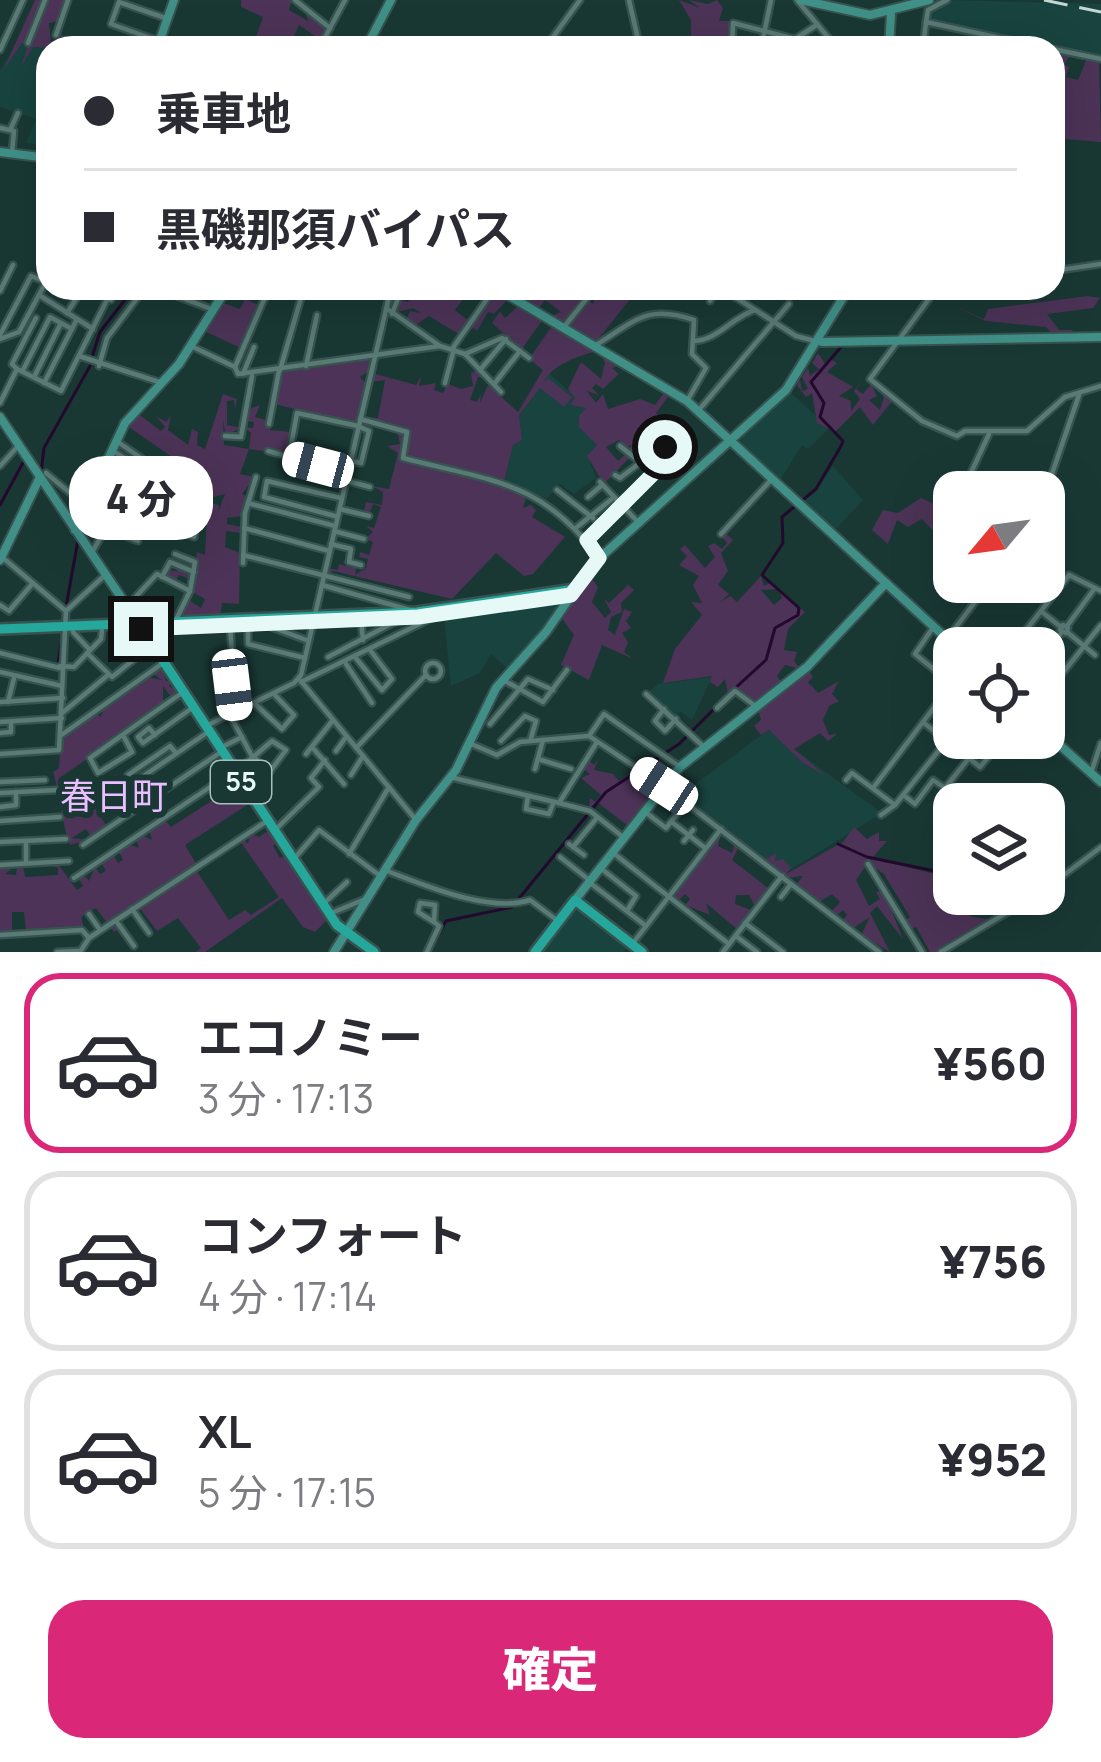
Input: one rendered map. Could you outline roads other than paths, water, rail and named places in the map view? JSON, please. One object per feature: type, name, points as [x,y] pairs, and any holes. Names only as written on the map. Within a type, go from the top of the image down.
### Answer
[{"type":"main road","points":[[0,632],[263,624],[417,612],[573,592]]},
{"type":"main road","points":[[67,630],[175,622],[402,618],[573,592]]},
{"type":"main road","name":"55","points":[[140,626],[326,910],[344,933],[374,952]]},
{"type":"main road","points":[[535,952],[575,900],[642,952]]},
{"type":"street","points":[[0,50],[23,0]]},
{"type":"street","points":[[28,43],[45,0]]},
{"type":"street","points":[[56,35],[68,0]]},
{"type":"street","points":[[162,36],[174,0]]},
{"type":"street","points":[[295,0],[330,28]]},
{"type":"street","points":[[326,36],[345,0]]},
{"type":"street","points":[[372,36],[391,0]]},
{"type":"street","points":[[554,36],[580,0]]},
{"type":"street","points":[[629,0],[637,36]]},
{"type":"street","points":[[761,36],[771,0]]},
{"type":"street","points":[[799,0],[858,15],[891,14],[929,0]]},
{"type":"street","points":[[799,0],[825,36]]},
{"type":"street","points":[[924,36],[928,10],[947,0]]},
{"type":"street","points":[[138,36],[111,24],[116,1],[168,19]]},
{"type":"street","points":[[890,36],[891,14]]},
{"type":"street","points":[[926,22],[991,36]]},
{"type":"street","points":[[733,36],[734,23],[784,36]]},
{"type":"street","points":[[800,36],[815,26]]},
{"type":"street","points":[[1065,52],[1101,59]]},
{"type":"street","points":[[12,153],[10,130],[18,113]]},
{"type":"street","points":[[0,128],[10,130]]},
{"type":"street","points":[[0,152],[36,156]]},
{"type":"street","points":[[1065,269],[1101,264]]},
{"type":"street","points":[[0,291],[14,265]]},
{"type":"street","points":[[0,337],[32,275],[36,276]]},
{"type":"street","points":[[0,337],[20,332],[36,300]]},
{"type":"street","points":[[47,300],[93,329]]},
{"type":"street","points":[[68,313],[76,300]]},
{"type":"street","points":[[36,318],[12,364],[61,391],[111,300]]},
{"type":"street","points":[[99,366],[107,338],[136,300]]},
{"type":"street","points":[[191,300],[214,310]]},
{"type":"street","points":[[75,530],[137,407],[191,346],[220,300]]},
{"type":"street","points":[[263,300],[235,373],[280,371],[440,346]]},
{"type":"street","points":[[269,424],[301,300]]},
{"type":"street","points":[[300,680],[388,300]]},
{"type":"street","points":[[392,314],[397,300]]},
{"type":"street","points":[[445,383],[453,349],[487,300]]},
{"type":"street","points":[[516,300],[687,401],[933,627],[915,653],[933,667]]},
{"type":"street","points":[[564,327],[586,300]]},
{"type":"street","points":[[739,300],[801,338],[821,342],[1101,338]]},
{"type":"street","points":[[334,952],[416,820],[451,778],[485,704],[503,680],[597,560],[782,395],[821,342],[843,300]]},
{"type":"street","points":[[928,300],[871,382],[930,427],[951,435],[965,430],[989,434],[1034,428],[1062,399],[1101,386]]},
{"type":"street","points":[[698,412],[790,304]]},
{"type":"street","points":[[386,308],[440,346],[465,354],[501,392]]},
{"type":"street","points":[[596,345],[647,313],[664,309],[694,320],[692,354],[706,368],[687,401]]},
{"type":"street","points":[[694,341],[709,340],[736,315],[755,310]]},
{"type":"street","points":[[306,367],[317,315]]},
{"type":"street","points":[[0,403],[50,317],[72,329]]},
{"type":"street","points":[[44,383],[77,319]]},
{"type":"street","points":[[33,377],[62,323]]},
{"type":"street","points":[[465,354],[487,339],[506,339],[529,358]]},
{"type":"street","points":[[480,370],[506,339]]},
{"type":"street","points":[[191,346],[235,367]]},
{"type":"street","points":[[225,436],[241,437],[254,347]]},
{"type":"street","points":[[494,384],[520,351]]},
{"type":"street","points":[[79,356],[162,383]]},
{"type":"street","points":[[719,364],[731,374]]},
{"type":"street","points":[[1053,471],[1080,392]]},
{"type":"street","points":[[289,457],[297,413],[407,432],[403,458],[525,489],[577,527],[597,560]]},
{"type":"street","points":[[229,416],[243,418]]},
{"type":"street","points":[[1,422],[43,475],[140,626]]},
{"type":"street","points":[[587,540],[657,470],[665,445],[648,428]]},
{"type":"street","points":[[972,471],[989,434]]},
{"type":"street","points":[[0,445],[16,441]]},
{"type":"street","points":[[0,466],[16,441]]},
{"type":"street","points":[[114,445],[142,470],[148,462],[161,473],[134,513]]},
{"type":"street","points":[[620,446],[640,462]]},
{"type":"street","points":[[268,452],[370,487]]},
{"type":"street","points":[[615,475],[620,478],[654,452],[662,459]]},
{"type":"street","points":[[312,454],[350,462]]},
{"type":"street","points":[[104,467],[128,483]]},
{"type":"street","points":[[301,470],[346,478]]},
{"type":"street","points":[[43,475],[84,505],[136,528],[136,540],[108,529],[91,554]]},
{"type":"street","points":[[0,754],[58,751],[66,611],[1,558],[43,475]]},
{"type":"street","points":[[256,478],[248,503],[243,559],[409,597]]},
{"type":"street","points":[[721,534],[771,479]]},
{"type":"street","points":[[341,498],[268,480],[262,495],[369,516]]},
{"type":"street","points":[[92,495],[195,537],[199,481]]},
{"type":"street","points":[[146,496],[158,502],[171,483]]},
{"type":"street","points":[[588,497],[601,483],[638,522]]},
{"type":"street","points":[[557,490],[593,518]]},
{"type":"street","points":[[577,527],[613,498]]},
{"type":"street","points":[[248,503],[364,539]]},
{"type":"street","points":[[74,510],[84,505]]},
{"type":"street","points":[[244,528],[351,549],[349,561],[361,565]]},
{"type":"street","points":[[87,529],[102,535]]},
{"type":"street","points":[[175,554],[195,561],[190,591],[175,622]]},
{"type":"street","points":[[162,577],[170,562],[194,572]]},
{"type":"street","points":[[66,611],[105,575]]},
{"type":"street","points":[[127,607],[155,575],[190,591]]},
{"type":"street","points":[[1028,627],[1069,575],[1098,590],[1065,628]]},
{"type":"street","points":[[0,605],[11,610],[33,583]]},
{"type":"street","points":[[575,900],[680,767],[816,658],[886,583]]},
{"type":"street","points":[[322,585],[417,612]]},
{"type":"street","points":[[393,603],[395,593]]},
{"type":"street","points":[[956,627],[974,603]]},
{"type":"street","points":[[1041,611],[1061,627]]},
{"type":"street","points":[[129,785],[233,714],[438,615]]},
{"type":"street","points":[[328,657],[402,618]]},
{"type":"street","points":[[361,620],[363,640]]},
{"type":"street","points":[[263,624],[309,641]]},
{"type":"street","points":[[74,878],[255,759],[274,740],[286,750],[268,774],[255,759],[242,737],[233,714],[230,625]]},
{"type":"street","points":[[248,625],[248,644],[305,658]]},
{"type":"street","points":[[1065,672],[1101,625]]},
{"type":"street","points":[[67,630],[113,677],[152,645]]},
{"type":"street","points":[[1065,630],[1095,655]]},
{"type":"street","points":[[0,653],[72,668],[102,631]]},
{"type":"street","points":[[355,657],[382,690],[392,679],[370,650]]},
{"type":"street","points":[[338,652],[372,703]]},
{"type":"street","points":[[60,736],[163,663]]},
{"type":"street","points":[[503,680],[543,702],[567,670]]},
{"type":"street","points":[[0,673],[62,686]]},
{"type":"street","points":[[0,722],[62,716],[108,675]]},
{"type":"street","points":[[356,748],[426,675]]},
{"type":"street","points":[[15,676],[4,702],[63,698]]},
{"type":"street","points":[[490,724],[530,679],[553,690]]},
{"type":"street","points":[[300,680],[416,820]]},
{"type":"street","points":[[717,708],[735,692],[756,706]]},
{"type":"street","points":[[123,734],[132,752],[98,773],[90,758],[123,734],[182,693]]},
{"type":"street","points":[[255,704],[282,729],[294,715],[274,694]]},
{"type":"street","points":[[646,694],[704,747]]},
{"type":"street","points":[[485,704],[498,715]]},
{"type":"street","points":[[155,735],[192,708]]},
{"type":"street","points":[[664,709],[655,721],[664,731],[676,719]]},
{"type":"street","points":[[873,788],[933,709]]},
{"type":"street","points":[[589,736],[604,714],[680,767]]},
{"type":"street","points":[[515,744],[503,738],[524,716],[536,723],[530,741]]},
{"type":"street","points":[[333,720],[309,751],[325,760],[344,784]]},
{"type":"street","points":[[0,733],[11,732],[11,722]]},
{"type":"street","points":[[923,722],[933,729]]},
{"type":"street","points":[[469,743],[497,755],[515,744],[544,738],[589,736],[664,786],[879,952]]},
{"type":"street","points":[[82,845],[242,737]]},
{"type":"street","points":[[336,752],[346,737]]},
{"type":"street","points":[[535,769],[544,738]]},
{"type":"street","points":[[528,796],[526,809],[549,814],[597,742]]},
{"type":"street","points":[[1091,773],[1101,743]]},
{"type":"street","points":[[1065,750],[1101,782]]},
{"type":"street","points":[[351,775],[363,756]]},
{"type":"street","points":[[895,821],[884,813],[896,805],[933,758]]},
{"type":"street","points":[[538,759],[571,769]]},
{"type":"street","points":[[922,772],[945,788],[968,759]]},
{"type":"street","points":[[274,832],[319,787],[311,778],[325,760]]},
{"type":"street","points":[[846,780],[852,773],[896,805]]},
{"type":"street","points":[[332,784],[338,776]]},
{"type":"street","points":[[451,778],[556,802],[597,817],[623,837]]},
{"type":"street","points":[[0,782],[45,780]]},
{"type":"street","points":[[908,814],[932,781]]},
{"type":"street","points":[[349,854],[389,787]]},
{"type":"street","points":[[0,793],[57,790]]},
{"type":"street","points":[[0,807],[15,806],[16,792]]},
{"type":"street","points":[[904,795],[915,804]]},
{"type":"street","points":[[644,812],[666,828],[686,803]]},
{"type":"street","points":[[584,855],[571,845],[597,817]]},
{"type":"street","points":[[0,821],[60,818]]},
{"type":"street","points":[[57,952],[80,951],[89,938],[267,821]]},
{"type":"street","points":[[672,822],[705,848]]},
{"type":"street","points":[[630,947],[721,829]]},
{"type":"street","points":[[293,860],[319,830],[385,875],[487,902],[514,906],[530,900],[558,921]]},
{"type":"street","points":[[0,842],[66,839]]},
{"type":"street","points":[[26,841],[26,863]]},
{"type":"street","points":[[1065,874],[1101,847]]},
{"type":"street","points":[[612,852],[729,944]]},
{"type":"street","points":[[560,857],[646,926]]},
{"type":"street","points":[[0,865],[69,861]]},
{"type":"street","points":[[860,876],[870,866],[922,952]]},
{"type":"street","points":[[600,867],[636,896],[626,910]]},
{"type":"street","points":[[723,952],[782,876]]},
{"type":"street","points":[[326,910],[347,882]]},
{"type":"street","points":[[781,897],[791,884]]},
{"type":"street","points":[[870,893],[882,886]]},
{"type":"street","points":[[326,910],[369,902]]},
{"type":"street","points":[[132,909],[148,933]]},
{"type":"street","points":[[89,914],[100,931]]},
{"type":"street","points":[[941,952],[1003,915]]},
{"type":"street","points":[[115,921],[134,946]]},
{"type":"street","points":[[427,952],[440,928],[434,922]]},
{"type":"street","points":[[746,923],[783,952]]},
{"type":"street","points":[[0,935],[82,930],[89,938]]},
{"type":"street","points":[[736,936],[757,952]]},
{"type":"waterway","points":[[91,360],[100,332],[125,300]]},
{"type":"waterway","points":[[720,702],[766,660],[775,628],[798,615],[799,608],[762,575],[783,543],[782,517],[816,489],[843,441],[820,417],[824,403],[811,382],[841,347]]},
{"type":"waterway","points":[[41,473],[44,448],[90,366]]},
{"type":"waterway","points":[[0,505],[25,459]]},
{"type":"waterway","points":[[66,607],[78,540]]},
{"type":"waterway","points":[[58,664],[62,637]]},
{"type":"waterway","points":[[430,950],[446,921],[512,907],[606,792],[679,744],[714,709]]},
{"type":"waterway","points":[[838,844],[867,857],[933,871]]},
{"type":"waterway","points":[[358,921],[397,858]]},
{"type":"railway","points":[[1044,0],[1101,12]]},
{"type":"district","name":"春日町","points":[[114,796]]}]
